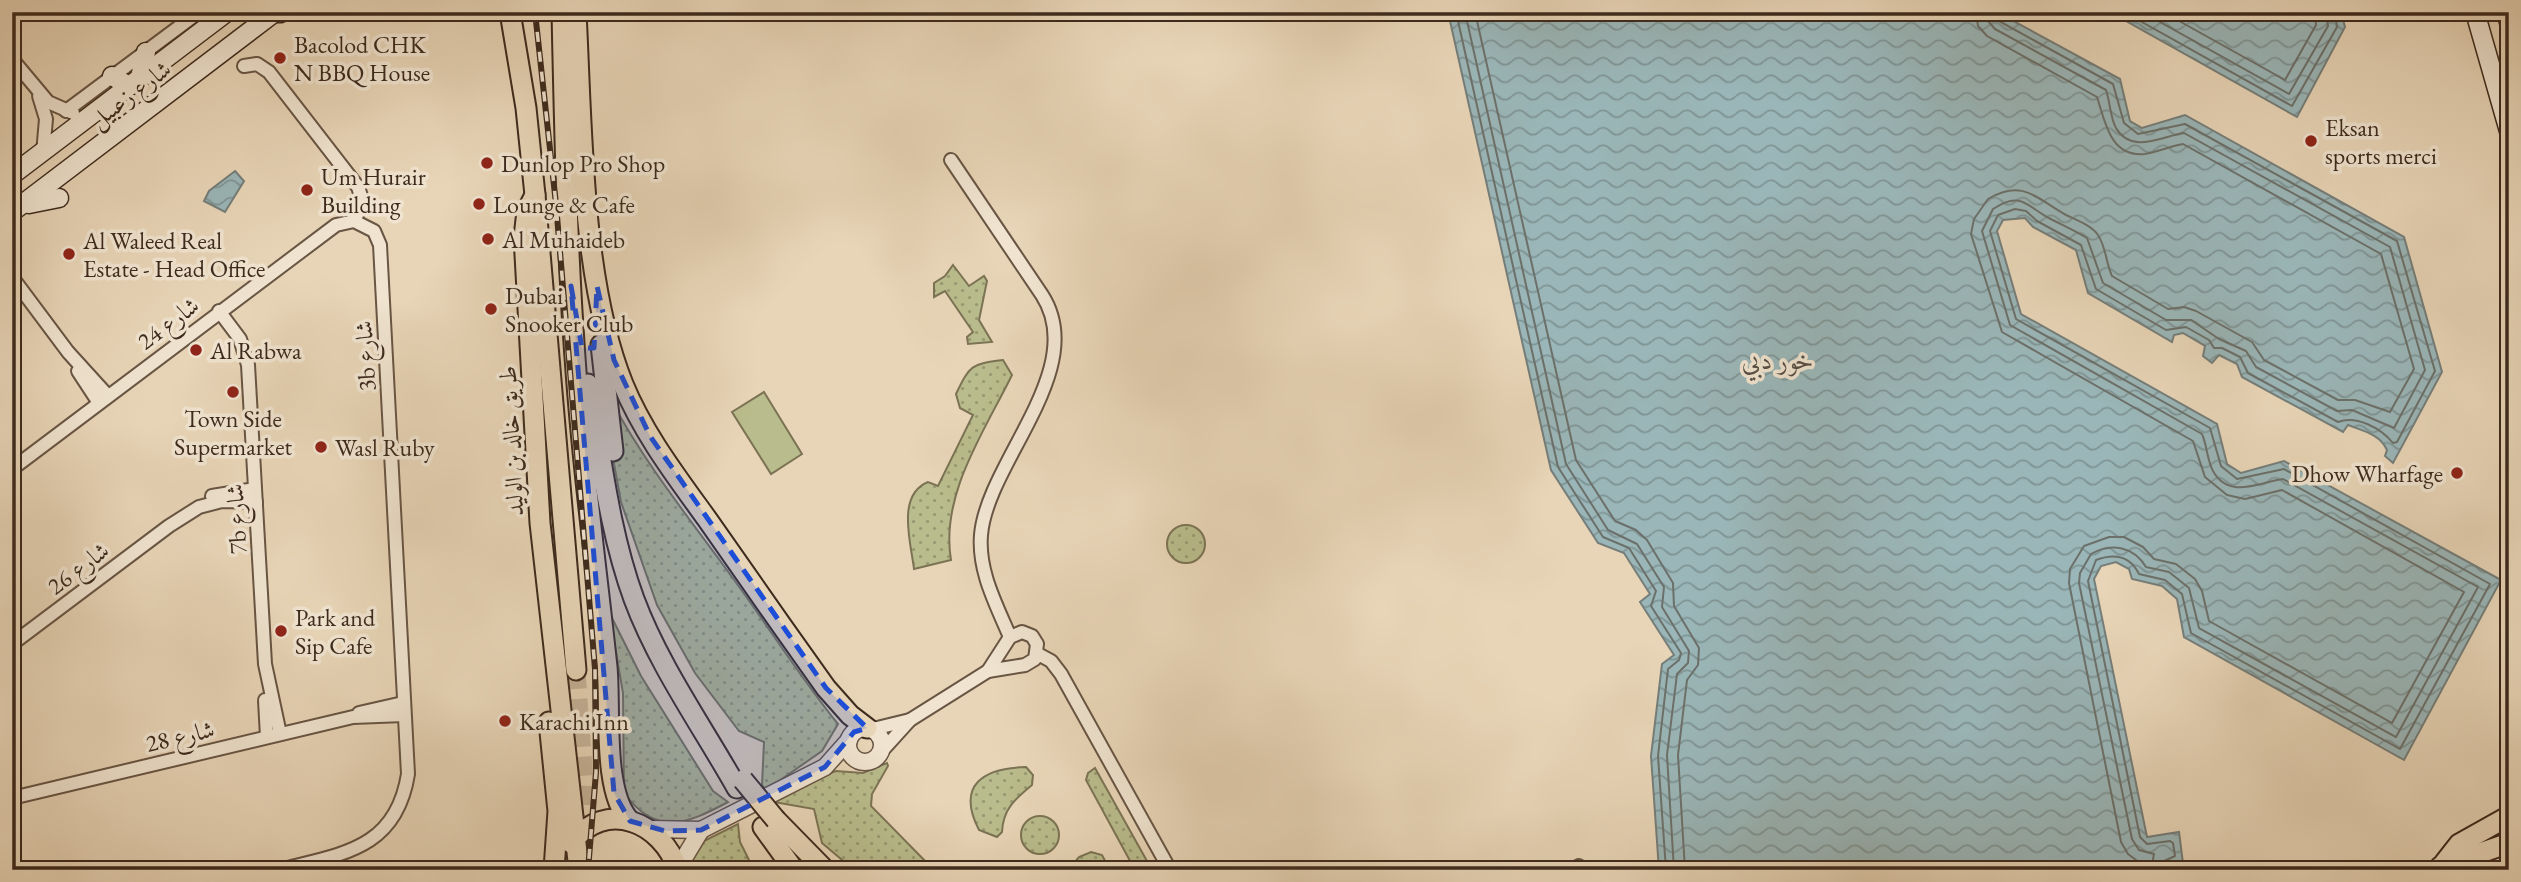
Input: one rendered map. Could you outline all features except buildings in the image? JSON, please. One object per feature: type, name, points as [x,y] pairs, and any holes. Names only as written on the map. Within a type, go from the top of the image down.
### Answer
[{"type":"main road","name":"شارع زعبيل","points":[[14,173],[228,12]]},
{"type":"main road","name":"شارع زعبيل","points":[[15,211],[276,12]]},
{"type":"main road","name":"طريق خالد بن الوليد","points":[[510,12],[526,108],[535,195],[527,211],[524,237],[538,496],[554,666],[548,688],[558,811],[554,869]]},
{"type":"main road","points":[[562,12],[571,286],[582,441],[609,685],[612,781],[617,803],[630,821]]},
{"type":"main road","points":[[576,12],[597,309],[622,523],[617,541]]},
{"type":"main road","points":[[2475,12],[2509,131]]},
{"type":"main road","points":[[2507,12],[2509,22]]},
{"type":"main road","points":[[112,76],[135,82],[146,52]]},
{"type":"main road","points":[[535,195],[576,670]]},
{"type":"main road","points":[[15,211],[59,198]]},
{"type":"main road","points":[[571,286],[617,541],[646,627],[709,738],[770,824],[794,870]]},
{"type":"main road","points":[[597,286],[614,360],[650,436],[825,688],[850,715],[870,729]]},
{"type":"main road","points":[[554,666],[579,870]]},
{"type":"main road","points":[[2437,868],[2459,844],[2509,816]]},
{"type":"main road","points":[[554,869],[577,839],[606,821],[630,821],[651,829],[668,848],[678,869]]},
{"type":"main road","points":[[770,824],[825,870]]},
{"type":"main road","points":[[577,839],[589,870]]},
{"type":"main road","points":[[2437,868],[2509,843]]},
{"type":"street","points":[[66,111],[199,12]]},
{"type":"street","points":[[12,59],[38,92],[66,111],[89,117]]},
{"type":"street","points":[[244,66],[257,64],[269,72],[358,187],[363,202],[354,221]]},
{"type":"street","points":[[38,92],[47,119],[43,153]]},
{"type":"street","points":[[951,160],[1054,318],[1054,337],[1042,394],[991,496],[983,520],[981,543],[984,573],[1010,637]]},
{"type":"street","name":"شارع 24","points":[[12,469],[222,308],[336,225],[354,221]]},
{"type":"street","name":"3b شارع","points":[[287,869],[353,851],[376,836],[391,821],[402,802],[408,774],[380,245],[374,231],[354,221]]},
{"type":"street","points":[[13,281],[104,399]]},
{"type":"street","name":"7b شارع","points":[[222,308],[242,344],[249,372],[267,737]]},
{"type":"street","name":"شارع 26","points":[[12,644],[169,526],[210,502],[256,496]]},
{"type":"street","points":[[988,671],[1010,637],[1022,632],[1032,636],[1037,644],[1038,654]]},
{"type":"street","points":[[651,829],[701,830],[825,767],[872,761],[909,720],[988,671],[1025,665],[1038,654]]},
{"type":"street","points":[[1038,654],[1056,666],[1170,870]]},
{"type":"street","name":"7b شارع","points":[[265,664],[280,734]]},
{"type":"street","name":"شارع 28","points":[[14,799],[353,717],[403,709]]},
{"type":"street","points":[[825,767],[858,729],[909,720]]},
{"type":"street","points":[[870,729],[882,739],[881,752]]},
{"type":"street","points":[[849,740],[850,752],[860,761]]},
{"type":"street","points":[[678,869],[701,830]]},
{"type":"highlighted area","points":[[571,286],[582,348],[594,348],[597,286],[614,360],[650,436],[826,688],[867,728],[854,732],[825,767],[701,830],[665,831],[630,821],[614,793]]},
{"type":"green space","points":[[953,265],[969,286],[984,276],[987,281],[979,320],[992,342],[968,344],[967,337],[973,332],[945,291],[934,297],[934,283],[945,276]]},
{"type":"green space","points":[[1003,360],[1012,375],[977,441],[958,488],[949,536],[951,560],[914,569],[908,521],[912,497],[918,488],[928,482],[938,486],[973,415],[960,408],[956,394],[965,377],[978,365]]},
{"type":"green space","points":[[764,392],[802,454],[771,474],[732,412]]},
{"type":"green space","points":[[611,400],[668,491],[838,724],[822,751],[766,790],[762,785],[764,742],[739,731],[695,673],[657,605],[621,502],[606,420]]},
{"type":"green space","points":[[1186,525],[1200,530],[1205,544],[1200,558],[1186,563],[1172,558],[1167,544],[1172,530]]},
{"type":"green space","points":[[609,612],[641,676],[713,791],[728,802],[686,820],[660,821],[636,807],[624,793],[623,693]]},
{"type":"green space","points":[[887,763],[888,766],[872,794],[871,806],[934,870],[854,870],[822,843],[814,809],[774,802],[814,779],[836,771],[863,773]]},
{"type":"green space","points":[[1026,767],[1033,775],[1032,785],[1011,805],[1002,832],[997,837],[979,830],[971,801],[972,791],[978,782],[997,771]]},
{"type":"green space","points":[[1095,768],[1152,870],[1135,870],[1086,780],[1088,773]]},
{"type":"green space","points":[[1040,816],[1053,822],[1059,835],[1053,848],[1040,854],[1027,848],[1021,835],[1027,822]]},
{"type":"green space","points":[[738,824],[740,842],[754,870],[686,870],[694,846]]},
{"type":"green space","points":[[1091,852],[1102,855],[1110,870],[1068,870],[1079,857]]},
{"type":"water","name":"خور دبي","points":[[1448,12],[1997,12],[2120,79],[2130,121],[2142,128],[2185,115],[2404,237],[2442,372],[2393,463],[2385,456],[2387,450],[2384,445],[2370,434],[2348,425],[2343,432],[2242,377],[2237,364],[2219,355],[2212,363],[2203,356],[2205,346],[2183,333],[2174,335],[2172,342],[2088,293],[2076,250],[2033,227],[2025,218],[2003,220],[1997,231],[2021,314],[2217,424],[2227,464],[2241,473],[2284,461],[2501,580],[2404,760],[2184,637],[2177,599],[2162,586],[2132,579],[2129,569],[2116,562],[2101,566],[2094,579],[2147,837],[2179,832],[2183,863],[2155,870],[1659,870],[1651,756],[1662,664],[1674,655],[1640,602],[1650,594],[1624,553],[1598,543],[1551,470]]},
{"type":"water","points":[[2110,12],[2341,12],[2345,27],[2297,117]]},
{"type":"water","points":[[235,171],[244,181],[225,212],[204,201],[209,191]]},
{"type":"tunnel","points":[[576,670],[584,783],[581,844]]},
{"type":"railway","points":[[535,12],[556,204],[595,669],[596,772],[588,870]]},
{"type":"place","name":"Bacolod CHK N BBQ House","points":[[280,58]]},
{"type":"place","name":"Eksan sports merci","points":[[2311,141]]},
{"type":"place","name":"Dunlop Pro Shop","points":[[487,163]]},
{"type":"place","name":"Um Hurair Building","points":[[307,190]]},
{"type":"place","name":"Lounge & Cafe","points":[[479,204]]},
{"type":"place","name":"Al Muhaideb","points":[[488,239]]},
{"type":"place","name":"Al Waleed Real Estate - Head Office","points":[[69,254]]},
{"type":"place","name":"Dubai Snooker Club","points":[[491,309]]},
{"type":"place","name":"Al Rabwa","points":[[196,350]]},
{"type":"place","name":"Town Side Supermarket","points":[[233,392]]},
{"type":"place","name":"Wasl Ruby","points":[[321,447]]},
{"type":"place","name":"Dhow Wharfage","points":[[2457,473]]},
{"type":"place","name":"Park and Sip Cafe","points":[[281,631]]},
{"type":"place","name":"Karachi Inn","points":[[505,721]]}]
